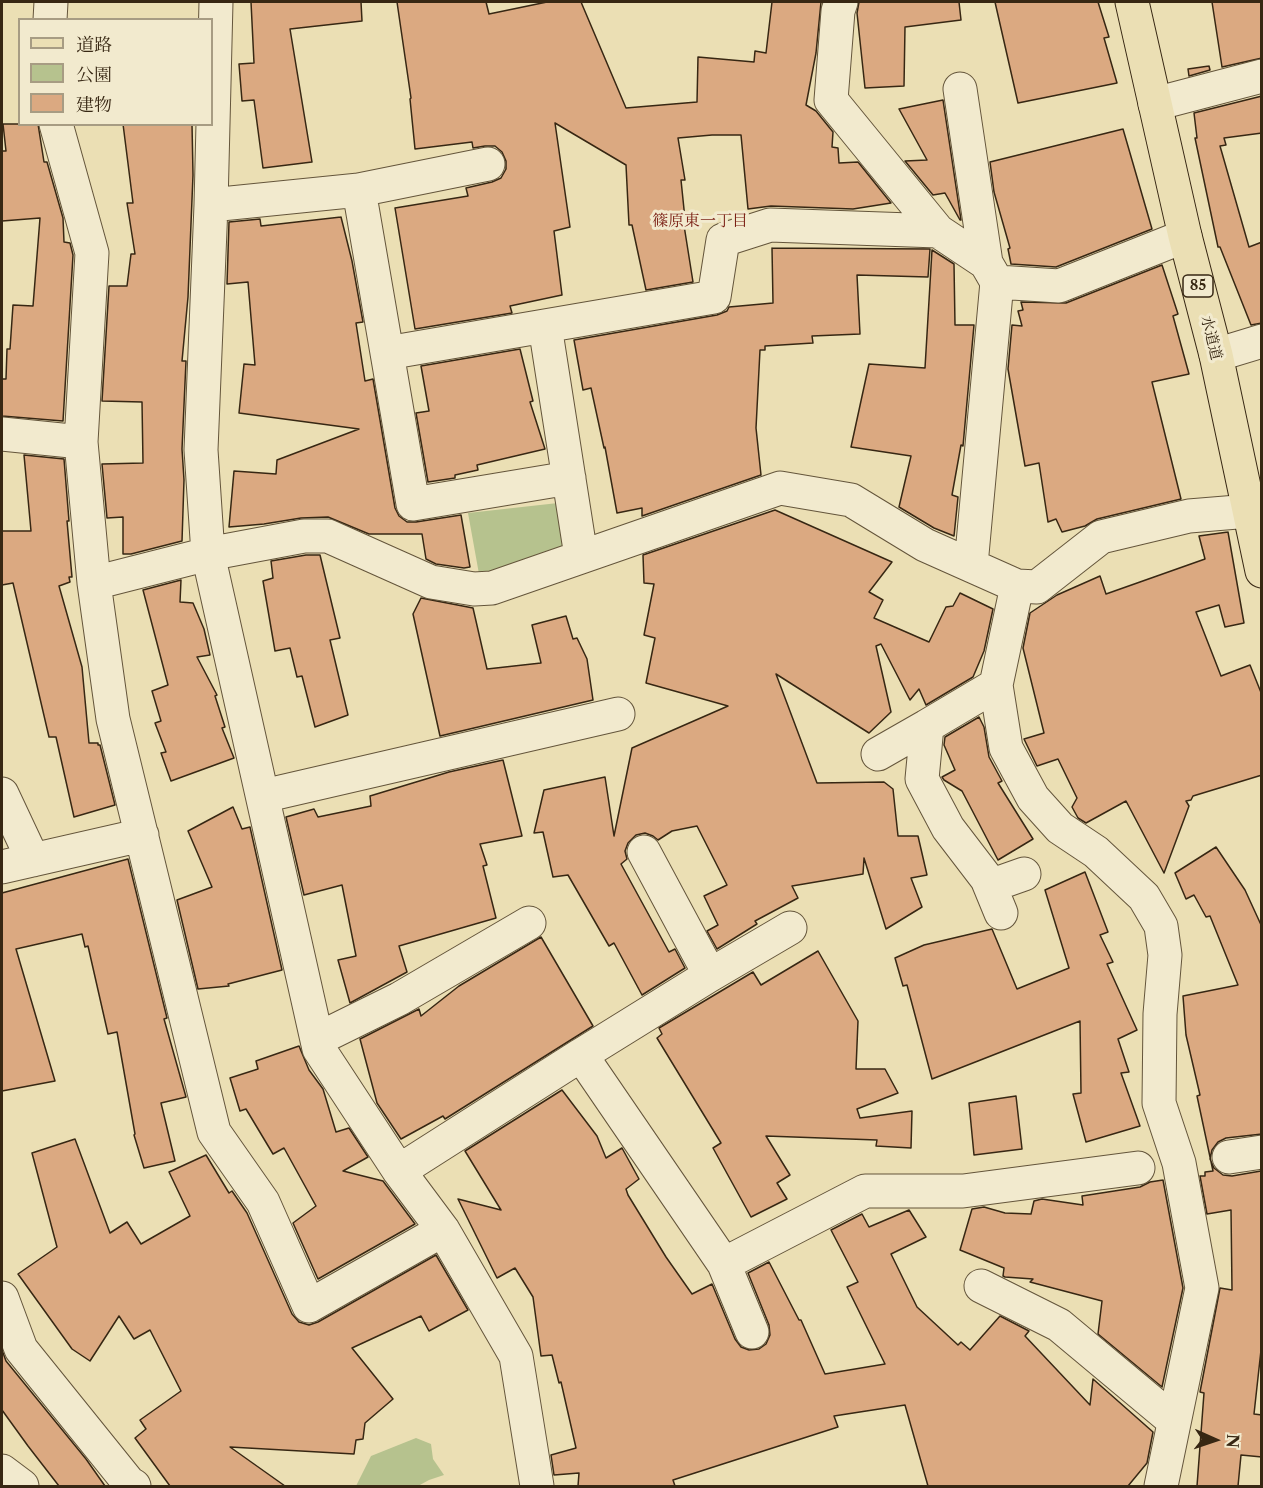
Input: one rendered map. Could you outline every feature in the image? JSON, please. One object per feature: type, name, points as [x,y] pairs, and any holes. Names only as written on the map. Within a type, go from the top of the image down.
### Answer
[{"type":"main road","name":"水道道","points":[[1132,2],[1185,236],[1255,511],[1262,571]]},
{"type":"street","points":[[50,18],[51,2]]},
{"type":"street","points":[[213,124],[216,2]]},
{"type":"street","points":[[841,2],[838,11],[831,100],[938,231],[991,273],[1059,286],[1185,236]]},
{"type":"street","points":[[1155,104],[1262,76]]},
{"type":"street","points":[[960,89],[991,273],[970,565]]},
{"type":"street","points":[[57,126],[92,253],[81,442],[94,583],[113,719],[214,1132],[263,1202],[309,1306],[443,1230]]},
{"type":"street","points":[[213,126],[201,450],[208,554],[319,1049],[399,1171],[443,1230],[516,1356],[537,1486]]},
{"type":"street","points":[[211,206],[359,190],[488,164]]},
{"type":"street","points":[[359,190],[413,504],[569,478]]},
{"type":"street","points":[[387,353],[714,297],[723,240],[770,225],[938,231]]},
{"type":"street","points":[[545,326],[581,556]]},
{"type":"street","points":[[1216,355],[1262,341]]},
{"type":"street","points":[[2,434],[81,442]]},
{"type":"street","points":[[94,583],[208,554],[304,536],[328,536],[432,582],[474,590],[492,588],[780,488],[851,500],[925,545],[1017,586],[1037,587],[1101,537],[1189,516],[1255,511]]},
{"type":"street","points":[[1017,586],[996,685],[1006,748],[1033,798],[1059,828],[1096,852],[1144,897],[1161,926],[1165,955],[1160,1014],[1159,1103],[1179,1163],[1202,1288],[1161,1486]]},
{"type":"street","points":[[878,754],[996,685]]},
{"type":"street","points":[[262,796],[618,714]]},
{"type":"street","points":[[927,726],[922,779],[948,828],[987,879],[996,899],[1024,874]]},
{"type":"street","points":[[2,794],[33,860]]},
{"type":"street","points":[[2,867],[142,835]]},
{"type":"street","points":[[644,852],[710,975]]},
{"type":"street","points":[[318,1040],[399,999],[529,922]]},
{"type":"street","points":[[399,1171],[581,1055],[790,928]]},
{"type":"street","points":[[581,1055],[724,1264],[752,1332]]},
{"type":"street","points":[[1229,1156],[1262,1152]]},
{"type":"street","points":[[724,1264],[865,1191],[963,1191],[1138,1168]]},
{"type":"street","points":[[981,1286],[1059,1325],[1174,1421]]},
{"type":"street","points":[[2,1298],[21,1349],[129,1483],[134,1486]]},
{"type":"street","points":[[2,1471],[22,1486]]},
{"type":"green space","points":[[558,503],[566,551],[479,574],[468,513]]},
{"type":"green space","points":[[416,1438],[431,1444],[433,1459],[444,1475],[418,1486],[356,1486],[371,1456]]},
{"type":"building","points":[[251,2],[361,2],[362,21],[290,29],[312,162],[263,168],[254,100],[242,101],[239,64],[254,63]]},
{"type":"building","points":[[397,2],[486,2],[489,14],[547,2],[581,2],[626,108],[697,102],[698,57],[754,62],[755,51],[766,53],[772,2],[821,2],[816,53],[806,105],[816,111],[833,132],[832,147],[838,148],[839,163],[858,162],[891,203],[853,209],[771,206],[748,209],[741,135],[678,138],[685,180],[681,180],[685,219],[683,219],[693,282],[646,290],[632,225],[629,225],[626,165],[555,123],[570,227],[554,231],[562,295],[510,306],[512,313],[415,329],[395,208],[468,196],[466,188],[501,178],[506,169],[506,161],[502,152],[495,146],[473,148],[472,142],[415,149],[411,98]]},
{"type":"building","points":[[859,2],[959,2],[961,20],[905,27],[904,86],[865,88],[857,13]]},
{"type":"building","points":[[995,2],[1098,2],[1109,37],[1104,38],[1117,83],[1018,103]]},
{"type":"building","points":[[1212,2],[1262,2],[1262,58],[1222,67]]},
{"type":"building","points":[[1209,66],[1210,70],[1189,76],[1188,69]]},
{"type":"building","points":[[1262,96],[1262,133],[1224,138],[1226,145],[1220,146],[1249,247],[1262,242],[1262,323],[1251,325],[1220,247],[1218,247],[1195,138],[1197,138],[1194,113]]},
{"type":"building","points":[[943,100],[961,220],[945,193],[933,195],[905,161],[927,160],[899,109]]},
{"type":"building","points":[[3,124],[38,126],[44,162],[47,162],[63,218],[64,242],[70,243],[73,255],[63,421],[2,416],[2,379],[6,379],[7,349],[10,349],[13,305],[33,306],[40,218],[2,221],[2,151],[6,151]]},
{"type":"building","points":[[123,126],[192,126],[193,175],[188,297],[182,361],[186,361],[182,449],[184,480],[182,541],[123,554],[123,517],[107,518],[102,464],[143,463],[142,402],[102,401],[109,286],[127,286],[131,254],[135,254],[127,203],[133,203]]},
{"type":"building","points":[[1123,129],[1152,229],[1056,267],[1011,264],[1008,249],[1010,248],[994,192],[990,162]]},
{"type":"building","points":[[341,217],[363,322],[356,323],[365,381],[373,379],[395,508],[399,516],[407,522],[461,515],[470,567],[436,564],[426,559],[422,534],[369,534],[328,517],[229,527],[234,471],[276,474],[277,460],[359,429],[239,413],[244,364],[255,365],[248,282],[227,284],[229,222],[260,219],[261,226]]},
{"type":"building","points":[[772,248],[930,249],[928,277],[857,275],[860,334],[812,336],[813,343],[765,346],[765,350],[760,350],[756,428],[761,475],[642,516],[642,508],[617,513],[591,388],[583,390],[574,340],[717,315],[727,311],[729,307],[773,303]]},
{"type":"building","points":[[932,250],[954,264],[955,325],[974,325],[963,446],[961,445],[952,495],[958,497],[954,536],[934,528],[899,507],[911,456],[851,447],[869,364],[925,368]]},
{"type":"building","points":[[1162,265],[1178,314],[1173,316],[1189,374],[1152,382],[1181,499],[1097,519],[1085,526],[1062,532],[1056,519],[1048,522],[1039,463],[1025,466],[1008,369],[1012,325],[1022,326],[1018,311],[1023,310],[1021,302],[1066,303]]},
{"type":"building","points":[[520,349],[533,401],[530,402],[545,449],[477,465],[478,470],[455,475],[455,478],[428,482],[416,413],[429,411],[421,366]]},
{"type":"building","points":[[24,455],[64,459],[72,577],[69,577],[70,582],[59,586],[82,667],[89,743],[100,745],[115,805],[74,817],[56,737],[49,737],[13,583],[2,585],[2,531],[31,531]]},
{"type":"building","points":[[775,510],[892,562],[869,592],[883,600],[874,618],[929,642],[946,607],[953,606],[960,593],[993,609],[984,651],[973,677],[926,705],[919,689],[910,700],[881,644],[876,646],[891,712],[869,733],[776,674],[817,783],[884,782],[893,789],[898,836],[918,836],[927,875],[911,878],[922,907],[886,929],[864,858],[863,874],[792,886],[798,898],[755,921],[757,924],[717,949],[707,931],[718,925],[704,896],[727,885],[697,826],[672,831],[658,840],[645,833],[636,835],[628,843],[625,851],[627,859],[621,864],[669,952],[675,949],[685,968],[642,995],[614,943],[609,946],[568,875],[553,877],[543,832],[534,833],[544,790],[605,777],[614,836],[632,748],[728,706],[646,683],[655,638],[644,635],[654,584],[644,583],[643,555]]},
{"type":"building","points":[[1228,532],[1244,623],[1225,627],[1219,605],[1196,612],[1221,676],[1250,665],[1262,695],[1262,775],[1193,796],[1191,800],[1186,801],[1189,806],[1164,873],[1126,801],[1086,823],[1078,818],[1072,807],[1077,798],[1058,759],[1037,766],[1024,739],[1044,733],[1023,648],[1030,613],[1057,595],[1100,576],[1106,594],[1205,559],[1199,536]]},
{"type":"building","points":[[320,555],[340,638],[330,640],[348,715],[315,727],[302,676],[297,677],[290,648],[275,651],[263,581],[273,578],[271,561]]},
{"type":"building","points":[[181,580],[180,602],[193,603],[204,629],[210,655],[197,657],[217,695],[215,696],[225,727],[222,728],[234,758],[171,781],[161,753],[166,752],[155,723],[161,721],[152,691],[168,685],[143,590]]},
{"type":"building","points":[[421,598],[473,608],[487,669],[541,663],[532,625],[566,616],[573,639],[577,638],[587,659],[593,700],[440,736],[413,614]]},
{"type":"building","points":[[979,717],[984,727],[989,757],[1002,781],[998,783],[1033,839],[998,860],[962,791],[942,777],[955,770],[944,745],[945,737]]},
{"type":"building","points":[[503,760],[522,836],[480,844],[487,865],[483,866],[496,918],[399,946],[407,972],[350,1003],[338,960],[356,956],[342,885],[304,895],[286,817],[314,809],[318,817],[371,806],[370,796],[449,772]]},
{"type":"building","points":[[233,807],[242,829],[250,827],[282,970],[228,984],[229,986],[198,989],[177,900],[212,887],[188,831]]},
{"type":"building","points":[[1216,847],[1245,890],[1262,927],[1262,1134],[1226,1138],[1218,1142],[1210,1158],[1197,1096],[1200,1095],[1186,1035],[1183,996],[1238,985],[1210,916],[1206,917],[1194,895],[1186,899],[1175,873]]},
{"type":"building","points":[[128,859],[167,1018],[164,1019],[186,1097],[161,1103],[175,1161],[144,1168],[134,1135],[117,1032],[108,1034],[88,946],[85,947],[82,934],[16,949],[55,1081],[2,1091],[2,893]]},
{"type":"building","points":[[1085,872],[1108,932],[1100,935],[1113,962],[1107,964],[1137,1030],[1118,1039],[1129,1072],[1121,1073],[1140,1126],[1086,1142],[1073,1094],[1081,1093],[1080,1021],[932,1079],[907,985],[903,986],[895,958],[924,945],[992,929],[1017,989],[1069,968],[1045,890]]},
{"type":"building","points":[[541,937],[593,1026],[445,1119],[443,1116],[401,1139],[377,1103],[360,1039],[419,1009],[421,1016],[459,986]]},
{"type":"building","points":[[818,951],[858,1021],[856,1069],[885,1069],[898,1093],[857,1109],[860,1118],[912,1111],[911,1148],[876,1146],[877,1140],[766,1136],[790,1175],[777,1183],[787,1199],[751,1217],[713,1148],[721,1143],[657,1038],[662,1034],[659,1028],[753,972],[761,985]]},
{"type":"building","points":[[299,1046],[309,1070],[323,1089],[336,1132],[349,1128],[368,1157],[343,1171],[383,1181],[415,1224],[318,1279],[293,1223],[316,1206],[284,1148],[273,1154],[246,1109],[240,1111],[230,1078],[258,1069],[256,1061]]},
{"type":"building","points":[[562,1090],[597,1136],[606,1158],[622,1148],[639,1179],[626,1189],[628,1195],[692,1294],[712,1284],[735,1339],[741,1347],[749,1350],[759,1349],[766,1344],[770,1335],[769,1325],[748,1273],[769,1262],[801,1320],[825,1374],[885,1364],[847,1287],[858,1282],[831,1230],[862,1214],[869,1227],[909,1210],[926,1237],[891,1254],[917,1307],[958,1345],[961,1342],[970,1350],[1000,1316],[1029,1331],[1025,1336],[1090,1405],[1093,1379],[1153,1432],[1147,1463],[1128,1486],[928,1486],[905,1405],[834,1416],[838,1427],[673,1480],[675,1486],[578,1486],[579,1473],[554,1475],[551,1455],[576,1448],[561,1382],[559,1383],[552,1355],[541,1356],[533,1297],[515,1268],[497,1278],[458,1199],[501,1210],[465,1151]]},
{"type":"building","points":[[1016,1096],[1022,1149],[974,1155],[969,1103]]},
{"type":"building","points":[[75,1139],[110,1233],[127,1222],[141,1244],[190,1216],[169,1172],[206,1155],[229,1193],[232,1191],[247,1213],[292,1314],[299,1322],[309,1325],[318,1322],[436,1255],[468,1310],[429,1331],[421,1316],[352,1348],[393,1399],[365,1423],[363,1439],[356,1440],[354,1454],[230,1447],[285,1486],[170,1486],[135,1438],[146,1429],[140,1420],[181,1391],[150,1330],[134,1339],[119,1316],[90,1361],[72,1349],[18,1274],[57,1247],[32,1153]]},
{"type":"building","points":[[1211,1161],[1214,1168],[1223,1175],[1232,1176],[1261,1171],[1262,1177],[1262,1341],[1254,1414],[1262,1415],[1262,1457],[1241,1455],[1238,1486],[1197,1486],[1204,1393],[1200,1392],[1220,1288],[1232,1290],[1231,1210],[1207,1214],[1200,1176],[1205,1176],[1205,1172],[1213,1171]]},
{"type":"building","points":[[1163,1180],[1183,1288],[1162,1387],[1098,1334],[1102,1301],[1030,1282],[1033,1279],[1005,1277],[1003,1276],[1004,1268],[960,1250],[972,1209],[984,1207],[1005,1213],[1031,1214],[1034,1201],[1042,1199],[1083,1205],[1082,1196],[1140,1187],[1150,1182]]},
{"type":"building","points":[[2,1350],[6,1361],[86,1459],[105,1486],[59,1486],[28,1446],[2,1410]]},
{"type":"district","name":"篠原東一丁目","points":[[700,221]]}]
